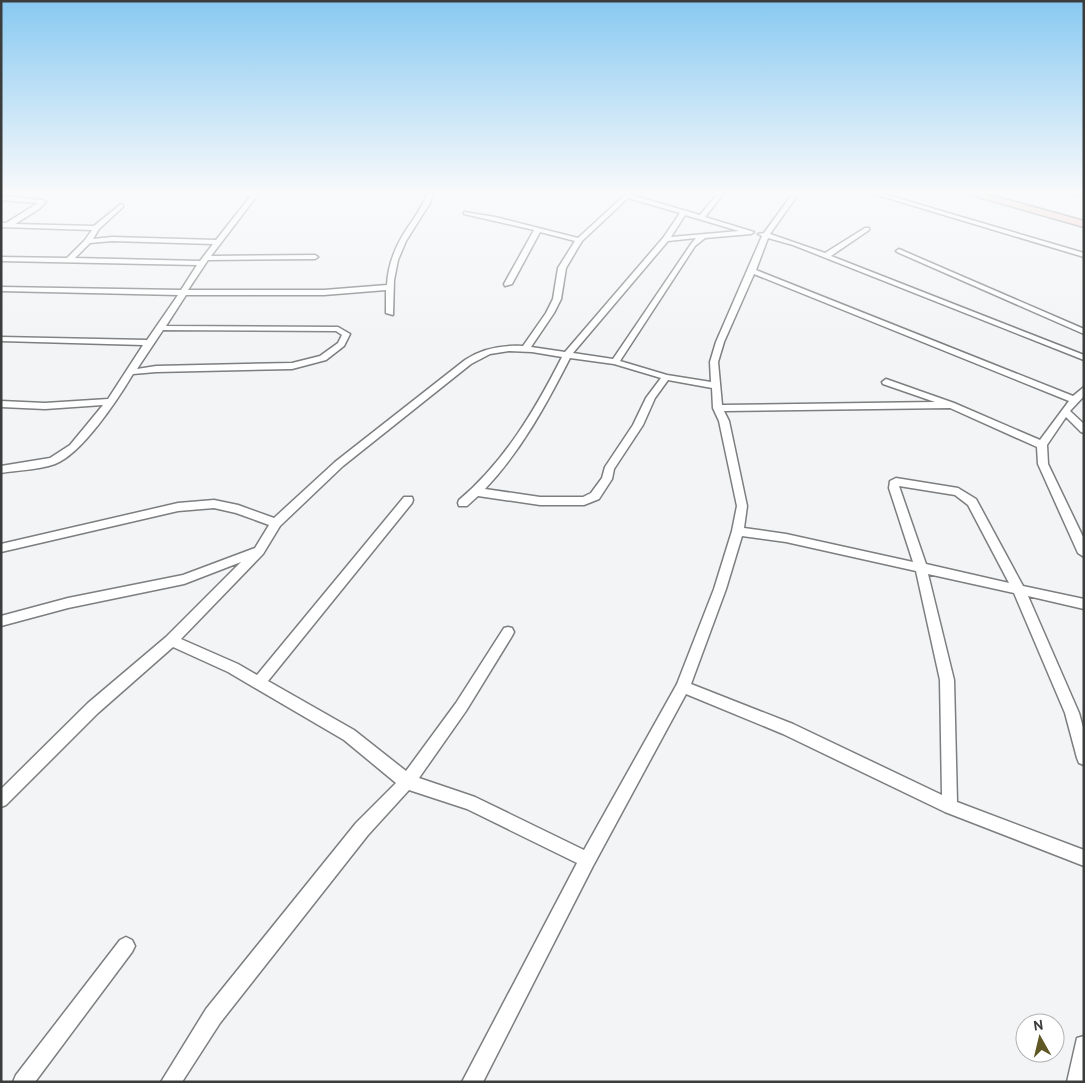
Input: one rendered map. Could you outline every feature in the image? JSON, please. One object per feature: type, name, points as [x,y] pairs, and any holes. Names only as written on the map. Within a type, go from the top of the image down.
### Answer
[{"type":"street","points":[[69,260],[85,244]]},
{"type":"street","points":[[1,470],[53,461],[73,447],[111,402],[204,260],[217,244]]},
{"type":"street","points":[[390,313],[389,287],[394,256],[402,244]]},
{"type":"street","points":[[508,284],[530,244]]},
{"type":"street","points":[[526,348],[550,313],[556,299],[562,268],[577,244]]},
{"type":"street","points":[[463,504],[478,492],[524,432],[547,396],[567,355],[662,244]]},
{"type":"street","points":[[615,362],[695,244]]},
{"type":"street","points":[[472,1082],[587,860],[682,687],[720,589],[738,531],[742,506],[724,421],[718,408],[714,362],[720,342],[763,244]]},
{"type":"street","points":[[794,244],[1084,358]]},
{"type":"street","points":[[826,256],[844,244]]},
{"type":"street","points":[[1045,244],[1084,255]]},
{"type":"street","points":[[899,251],[1084,332]]},
{"type":"street","points":[[1,259],[204,260],[315,257]]},
{"type":"street","points":[[752,271],[1074,400]]},
{"type":"street","points":[[1,289],[183,294],[327,293],[366,291],[389,287]]},
{"type":"street","points":[[131,372],[182,368],[292,366],[323,358],[341,344],[346,334],[338,328],[161,328]]},
{"type":"street","points":[[1,339],[149,343]]},
{"type":"street","points":[[1,800],[93,708],[171,641],[259,551],[276,524],[339,464],[456,370],[476,357],[488,352],[508,348],[526,348],[615,362],[666,377],[716,386]]},
{"type":"street","points":[[478,492],[540,501],[584,501],[595,496],[607,479],[609,469],[638,425],[650,398],[666,377]]},
{"type":"street","points":[[886,382],[951,405],[1042,445]]},
{"type":"street","points":[[1084,390],[1074,400],[1042,445],[1043,464],[1084,553]]},
{"type":"street","points":[[1,404],[45,406],[111,402]]},
{"type":"street","points":[[718,408],[951,405]]},
{"type":"street","points":[[1066,411],[1084,430]]},
{"type":"street","points":[[950,807],[947,680],[920,568],[894,488],[896,482],[958,492],[972,502],[1019,590],[1072,713],[1084,758]]},
{"type":"street","points":[[259,683],[408,500]]},
{"type":"street","points":[[1,548],[178,507],[214,504],[238,509],[276,524]]},
{"type":"street","points":[[738,531],[786,538],[1084,604]]},
{"type":"street","points":[[1,621],[68,603],[184,580],[259,551]]},
{"type":"street","points":[[171,1082],[213,1016],[362,829],[407,782],[461,707],[508,632]]},
{"type":"street","points":[[171,641],[207,655],[350,735],[407,782],[470,802],[587,860]]},
{"type":"street","points":[[682,687],[788,730],[950,807],[1084,858]]},
{"type":"street","points":[[23,1082],[126,946]]},
{"type":"street","points":[[1077,1082],[1084,1045]]}]
